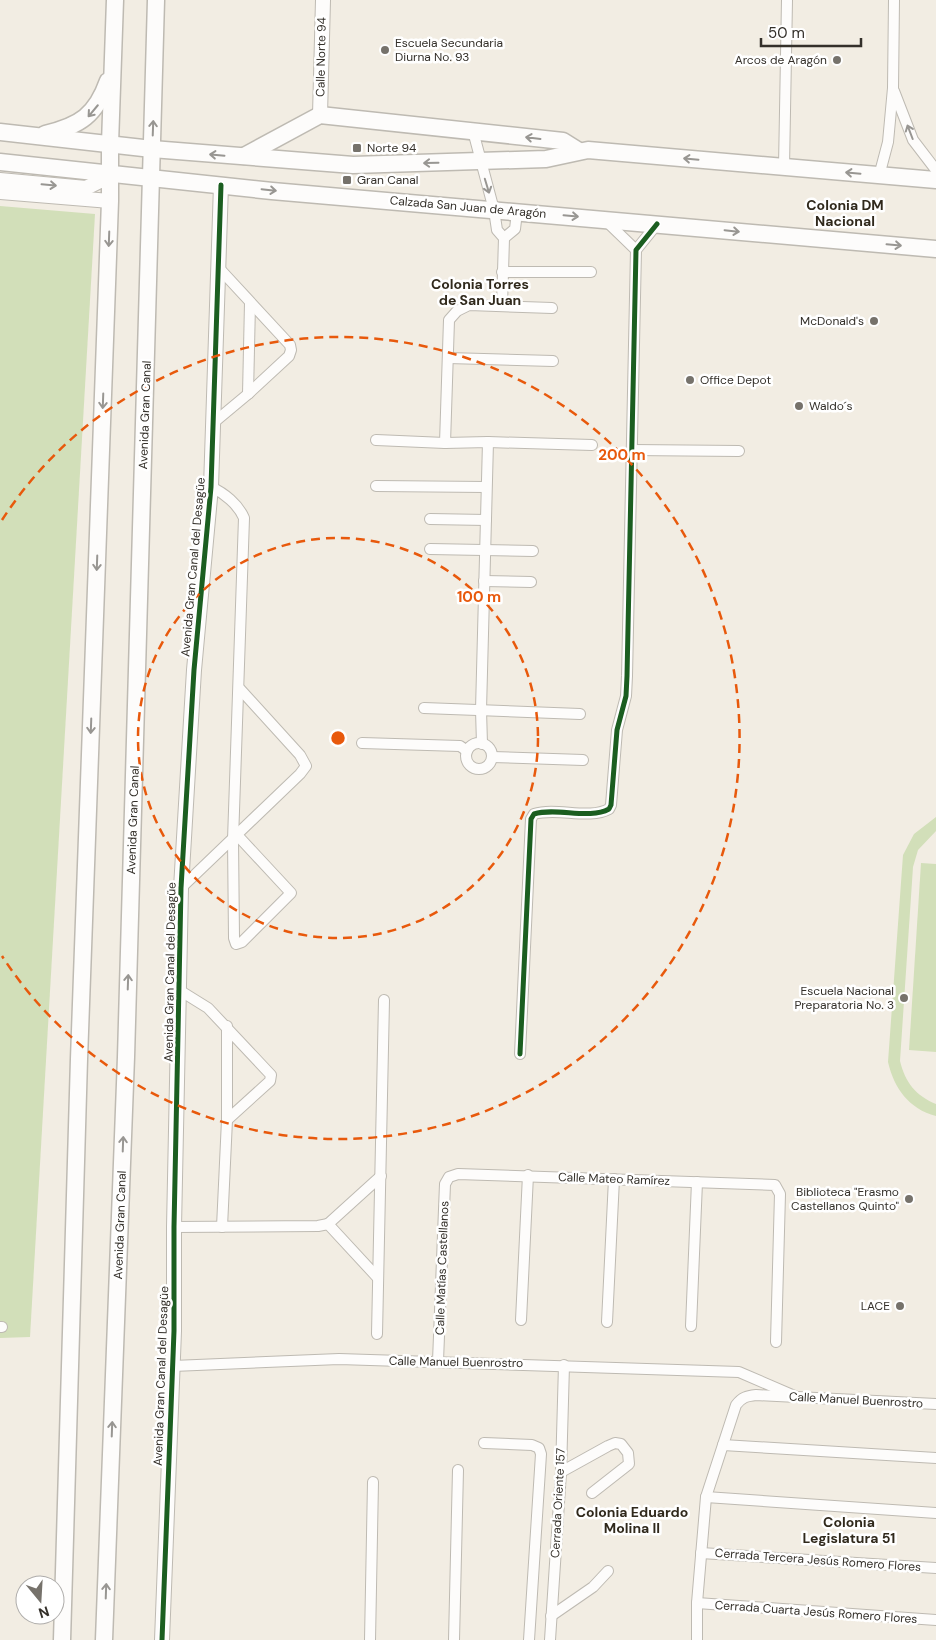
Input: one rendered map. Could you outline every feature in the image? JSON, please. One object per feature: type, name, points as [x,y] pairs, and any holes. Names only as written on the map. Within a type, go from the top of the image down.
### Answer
[{"type":"main road","points":[[62,1640],[79,1059],[110,201],[115,0]]},
{"type":"main road","name":"Avenida Gran Canal","points":[[104,1640],[126,1057],[156,0]]},
{"type":"main road","points":[[39,136],[61,130],[88,117],[101,100],[113,67]]},
{"type":"main road","points":[[243,157],[320,115],[563,141],[579,151]]},
{"type":"main road","points":[[0,132],[152,149],[353,165],[546,159],[588,150],[936,180]]},
{"type":"main road","name":"Calzada San Juan de Aragón","points":[[0,162],[221,185],[936,249]]},
{"type":"street","name":"Calle Norte 94","points":[[320,115],[323,0]]},
{"type":"street","points":[[784,167],[787,0]]},
{"type":"street","points":[[879,176],[888,142],[893,88],[894,0]]},
{"type":"street","points":[[893,88],[914,140],[936,170]]},
{"type":"street","points":[[473,131],[494,210],[497,230],[503,243],[502,306]]},
{"type":"street","points":[[0,180],[86,188],[104,179],[110,172]]},
{"type":"street","name":"Avenida Gran Canal del Desagüe","points":[[162,1640],[173,1366],[174,1227],[182,888],[194,670],[211,487],[221,185]]},
{"type":"street","points":[[0,192],[110,201]]},
{"type":"street","points":[[503,243],[515,229],[518,212]]},
{"type":"street","points":[[604,220],[636,250]]},
{"type":"street","points":[[520,1054],[531,819],[534,814],[540,812],[600,812],[609,810],[617,730],[626,696],[636,250],[657,224]]},
{"type":"street","points":[[212,424],[289,356],[291,350],[290,345],[217,266]]},
{"type":"street","points":[[502,272],[591,272]]},
{"type":"street","points":[[248,394],[250,303]]},
{"type":"street","points":[[445,443],[449,320],[457,310],[469,305],[552,308]]},
{"type":"street","points":[[448,358],[553,361]]},
{"type":"street","points":[[376,440],[592,445]]},
{"type":"street","points":[[482,744],[481,710],[488,442]]},
{"type":"street","points":[[632,450],[739,451]]},
{"type":"street","points":[[376,486],[486,487]]},
{"type":"street","points":[[211,487],[224,493],[242,512],[244,518],[235,838],[234,938],[236,944],[239,944],[291,893],[235,838]]},
{"type":"street","points":[[430,520],[486,520]]},
{"type":"street","points":[[430,549],[533,551]]},
{"type":"street","points":[[484,581],[531,582]]},
{"type":"street","points":[[182,888],[304,771],[306,766],[300,755],[240,689]]},
{"type":"street","points":[[424,708],[580,714]]},
{"type":"street","points":[[362,743],[460,746],[468,751]]},
{"type":"street","points":[[482,744],[490,749],[492,757],[485,768],[476,769],[467,760],[468,751],[474,745],[482,744]]},
{"type":"street","points":[[492,757],[584,760]]},
{"type":"street","points":[[179,990],[208,1008],[227,1026],[269,1072],[272,1078],[227,1120]]},
{"type":"street","points":[[377,1334],[384,1000]]},
{"type":"street","points":[[222,1227],[227,1120],[227,1026]]},
{"type":"street","name":"Calle Mateo Ramírez","points":[[449,1177],[458,1174],[528,1175],[772,1184],[778,1187],[780,1194],[776,1342]]},
{"type":"street","points":[[521,1320],[528,1175]]},
{"type":"street","points":[[174,1227],[318,1226],[328,1224],[381,1176]]},
{"type":"street","name":"Calle Matías Castellanos","points":[[438,1361],[445,1184],[449,1177]]},
{"type":"street","points":[[607,1322],[614,1179]]},
{"type":"street","points":[[691,1326],[697,1182]]},
{"type":"street","points":[[328,1224],[377,1277]]},
{"type":"street","name":"Calle Manuel Buenrostro","points":[[173,1366],[339,1360],[438,1361],[739,1372],[797,1397]]},
{"type":"street","name":"Cerrada Oriente 157","points":[[550,1640],[561,1472],[564,1365]]},
{"type":"street","name":"Calle Manuel Buenrostro","points":[[723,1445],[736,1404],[746,1396],[936,1404]]},
{"type":"street","points":[[561,1472],[615,1442],[621,1444],[628,1453],[629,1464],[592,1494]]},
{"type":"street","points":[[484,1443],[532,1445],[539,1448],[541,1454],[529,1640]]},
{"type":"street","points":[[697,1640],[697,1603],[706,1497],[723,1445],[936,1458]]},
{"type":"street","points":[[454,1640],[458,1470]]},
{"type":"street","points":[[370,1640],[373,1482]]},
{"type":"street","points":[[706,1497],[936,1513]]},
{"type":"street","name":"Cerrada Tercera Jesús Romero Flores","points":[[701,1552],[936,1568]]},
{"type":"street","points":[[552,1616],[594,1587],[608,1571]]},
{"type":"street","name":"Cerrada Cuarta Jesús Romero Flores","points":[[697,1603],[936,1620]]},
{"type":"green space","points":[[0,206],[95,214],[30,1337],[0,1338]]},
{"type":"green space","points":[[936,817],[936,831],[918,850],[913,867],[900,1061],[908,1082],[912,1087],[923,1097],[936,1104],[936,1116],[918,1108],[904,1096],[894,1080],[888,1062],[903,855],[914,834]]},
{"type":"green space","points":[[921,863],[936,864],[936,1052],[909,1050]]},
{"type":"cycle path","points":[[162,1640],[174,1331],[174,1227],[181,888],[194,670],[211,487],[221,185]]},
{"type":"cycle path","points":[[520,1054],[531,819],[534,814],[543,812],[583,814],[601,812],[609,809],[611,805],[617,730],[626,696],[627,676],[636,250],[657,224]]},
{"type":"place","name":"Escuela Secundaria Diurna No. 93","points":[[385,50]]},
{"type":"place","name":"Arcos de Aragón","points":[[837,60]]},
{"type":"place","name":"Norte 94","points":[[357,148]]},
{"type":"place","name":"Gran Canal","points":[[347,180]]},
{"type":"place","name":"McDonald's","points":[[874,321]]},
{"type":"place","name":"Office Depot","points":[[690,380]]},
{"type":"place","name":"Waldo´s","points":[[799,406]]},
{"type":"place","name":"Escuela Nacional Preparatoria No. 3","points":[[904,998]]},
{"type":"place","name":"Biblioteca \"Erasmo Castellanos Quinto\"","points":[[909,1199]]},
{"type":"place","name":"LACE","points":[[900,1306]]},
{"type":"district","name":"Colonia DM Nacional","points":[[845,214]]},
{"type":"district","name":"Colonia Torres de San Juan","points":[[480,292]]},
{"type":"district","name":"Colonia Eduardo Molina II","points":[[632,1520]]},
{"type":"district","name":"Colonia Legislatura 51","points":[[849,1530]]}]
